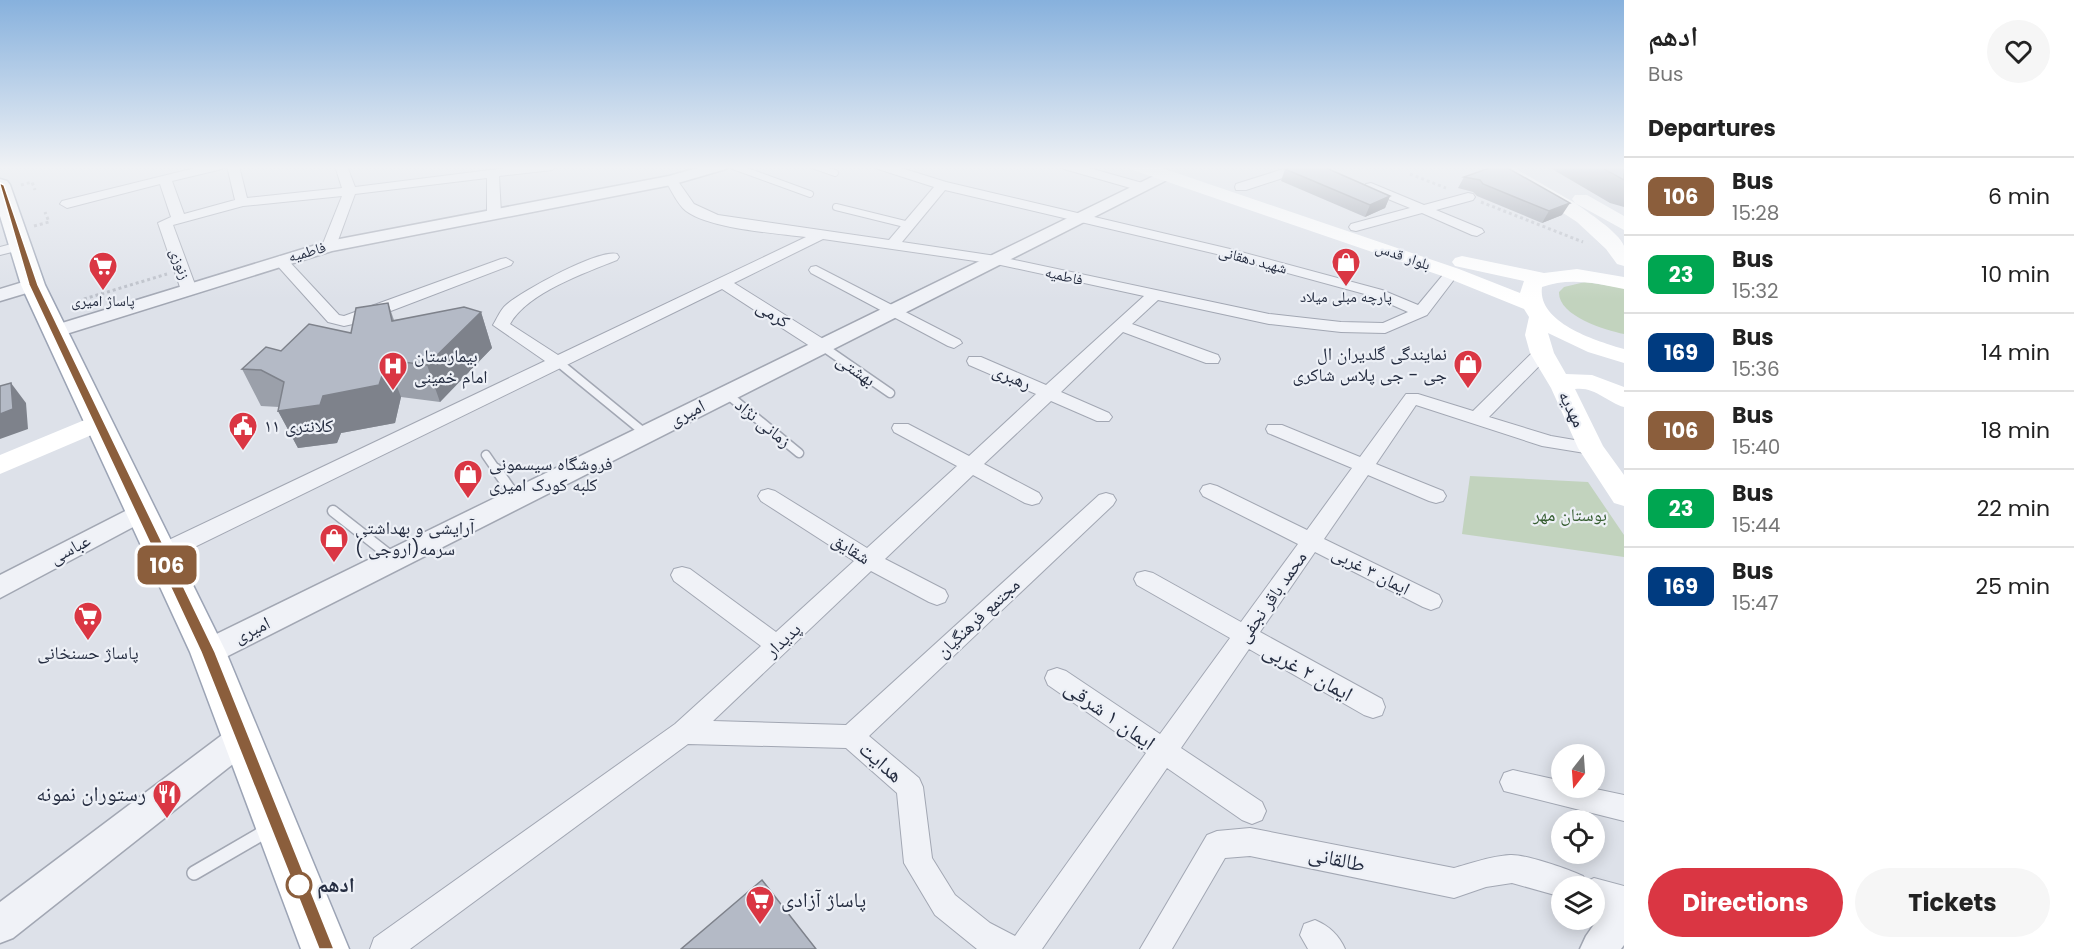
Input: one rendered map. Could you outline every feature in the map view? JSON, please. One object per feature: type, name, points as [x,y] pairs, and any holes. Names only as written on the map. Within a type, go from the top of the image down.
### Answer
[{"type":"main road","points":[[13,210],[10,248],[33,285],[56,331],[208,652],[325,949]]},
{"type":"main road","name":"بلوار قدس","points":[[1285,210],[1452,273],[1537,327]]},
{"type":"main road","name":"بلوار قدس","points":[[1308,210],[1410,246],[1480,267],[1543,279],[1578,275],[1624,282]]},
{"type":"main road","points":[[1570,210],[1590,223],[1615,245],[1624,260]]},
{"type":"main road","points":[[1600,210],[1624,224]]},
{"type":"main road","name":"مهدیه","points":[[1452,273],[1504,299],[1537,327],[1591,448],[1624,496]]},
{"type":"main road","points":[[1543,279],[1532,284],[1528,294],[1537,327],[1624,356]]},
{"type":"main road","points":[[1563,388],[1570,380],[1593,381],[1613,390],[1624,399]]},
{"type":"main road","points":[[0,465],[99,422]]},
{"type":"street","points":[[176,210],[179,219],[211,210]]},
{"type":"street","points":[[329,246],[343,210]]},
{"type":"street","name":"فاطمیه","points":[[56,331],[329,246],[513,210]]},
{"type":"street","name":"فاطمیه","points":[[696,210],[714,218],[996,260],[1269,320],[1341,327],[1385,328],[1421,312],[1452,273]]},
{"type":"street","points":[[893,244],[921,210]]},
{"type":"street","name":"شهید دهقانی","points":[[1057,210],[1377,293],[1421,312]]},
{"type":"street","name":"امیری","points":[[208,652],[996,260],[1091,210]]},
{"type":"street","points":[[1356,227],[1414,210]]},
{"type":"street","points":[[1427,210],[1477,231]]},
{"type":"street","name":"زنوزی","points":[[179,219],[165,223],[189,290]]},
{"type":"street","points":[[162,553],[822,234]]},
{"type":"street","points":[[558,362],[501,325],[510,309],[559,278],[612,257]]},
{"type":"street","points":[[280,260],[334,319],[344,321],[356,319],[506,262]]},
{"type":"street","points":[[816,270],[954,343]]},
{"type":"street","name":"کرمی","points":[[723,282],[822,346]]},
{"type":"street","points":[[0,295],[33,285]]},
{"type":"street","name":"پدیدار","points":[[385,949],[684,732],[1153,296]]},
{"type":"street","points":[[1120,326],[1212,359]]},
{"type":"street","points":[[1475,420],[1537,327]]},
{"type":"street","name":"رهبری","points":[[975,361],[1103,417]]},
{"type":"street","name":"محمد باقر نجفی","points":[[1024,949],[1412,398],[1549,442],[1591,448]]},
{"type":"street","points":[[901,428],[1032,498]]},
{"type":"street","points":[[1275,429],[1436,496]]},
{"type":"street","name":"ایمان ۳ غربی","points":[[1210,491],[1431,601]]},
{"type":"street","name":"شقایق","points":[[768,496],[868,560],[937,596]]},
{"type":"street","name":"مجتمع فرهنگیان","points":[[851,737],[1106,500]]},
{"type":"street","name":"عباسی","points":[[0,587],[141,512]]},
{"type":"street","points":[[682,575],[777,645]]},
{"type":"street","name":"ایمان ۲ غربی","points":[[1145,579],[1372,707]]},
{"type":"street","name":"ایمان ۱ شرقی","points":[[1058,678],[1252,811]]},
{"type":"street","name":"هدایت","points":[[684,732],[851,737],[910,787],[918,863],[945,905],[979,934],[1008,949]]},
{"type":"street","points":[[0,925],[241,739]]},
{"type":"street","points":[[1513,782],[1624,808]]},
{"type":"street","name":"طالقانی","points":[[1155,949],[1217,845],[1250,842],[1455,884],[1486,873],[1512,869],[1551,880]]},
{"type":"street","points":[[1605,895],[1624,901]]},
{"type":"street","points":[[1599,949],[1624,914]]},
{"type":"lane","points":[[849,210],[909,225]]},
{"type":"lane","name":"بهشتی","points":[[822,346],[890,393]]},
{"type":"lane","points":[[558,362],[646,434]]},
{"type":"lane","name":"زمانی نژاد","points":[[727,394],[799,453]]},
{"type":"lane","points":[[486,455],[517,499]]},
{"type":"lane","points":[[333,511],[395,559]]},
{"type":"lane","points":[[194,873],[275,826]]},
{"type":"path","points":[[1501,210],[1589,245]]},
{"type":"path","points":[[45,212],[50,222]]},
{"type":"path","points":[[84,299],[182,269]]},
{"type":"green space","points":[[1585,282],[1624,288],[1624,334],[1584,320],[1566,308],[1559,292],[1564,287]]},
{"type":"green space","name":"بوستان مهر","points":[[1470,476],[1588,482],[1624,535],[1624,557],[1462,534]]},
{"type":"building","points":[[388,303],[392,321],[464,307],[481,312],[427,365],[387,360],[379,385],[323,396],[320,405],[278,411],[284,382],[261,370],[242,369],[266,347],[281,351],[309,324],[351,333],[356,308]]},
{"type":"building","points":[[11,383],[13,409],[0,414],[0,386]]},
{"type":"building","points":[[762,880],[816,949],[681,949]]},
{"type":"bus line","name":"106","points":[[9,210],[33,285],[208,652],[325,949]]},
{"type":"place","name":"پارچه مبلی میلاد","points":[[1346,288]]},
{"type":"place","name":"پاساژ امیری","points":[[103,292]]},
{"type":"place","name":"نمایندگی گلدیران ال جی - جی پلاس شاکری","points":[[1468,390]]},
{"type":"place","name":"بیمارستان امام خمینی","points":[[393,392]]},
{"type":"place","name":"کلانتری ۱۱","points":[[243,452]]},
{"type":"place","name":"فروشگاه سیسمونی کلبه کودک امیری","points":[[468,500]]},
{"type":"place","name":"آرایشی و بهداشتی سرمه(اروجی )","points":[[334,564]]},
{"type":"place","name":"پاساژ حسنخانی","points":[[88,642]]},
{"type":"place","name":"رستوران نمونه","points":[[167,820]]},
{"type":"place","name":"ادهم","points":[[299,885]]},
{"type":"place","name":"پاساژ آزادی","points":[[760,926]]}]
